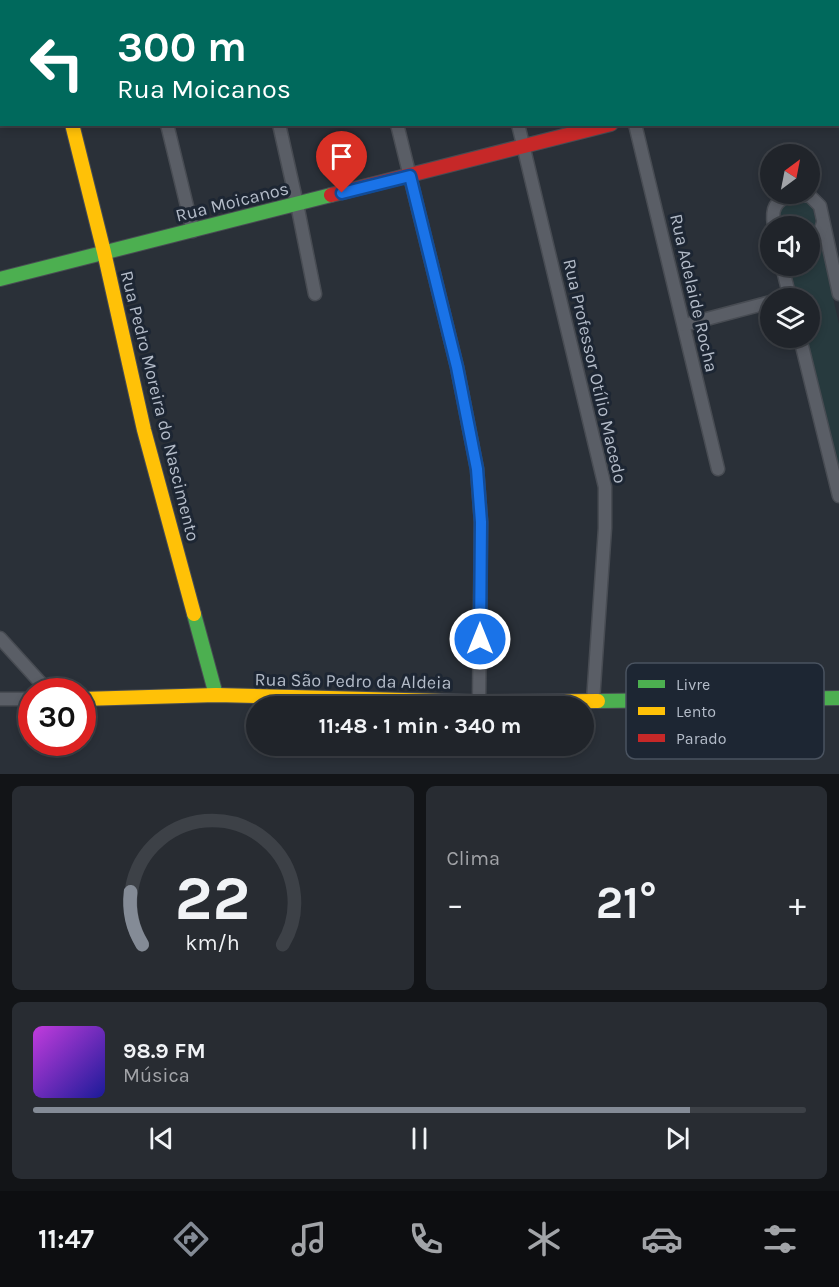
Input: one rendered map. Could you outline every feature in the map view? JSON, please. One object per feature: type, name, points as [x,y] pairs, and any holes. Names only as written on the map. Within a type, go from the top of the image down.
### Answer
[{"type":"street","name":"Rua Pedro Moreira do Nascimento","points":[[72,126],[104,252],[144,430],[216,695]]},
{"type":"street","points":[[167,126],[193,231]]},
{"type":"street","points":[[279,126],[315,294]]},
{"type":"street","points":[[398,126],[457,367],[477,469],[481,522],[479,696]]},
{"type":"street","name":"Rua Professor Otílio Macedo","points":[[518,126],[605,487],[605,528],[593,696]]},
{"type":"street","name":"Rua Moicanos","points":[[0,279],[603,126]]},
{"type":"street","name":"Rua Adelaide Rocha","points":[[635,126],[718,469]]},
{"type":"street","points":[[818,204],[839,294]]},
{"type":"street","points":[[820,233],[824,222]]},
{"type":"street","points":[[684,325],[760,305]]},
{"type":"street","points":[[802,348],[839,496]]},
{"type":"street","points":[[0,638],[36,678]]},
{"type":"street","name":"Rua São Pedro da Aldeia","points":[[96,699],[254,696]]},
{"type":"street","name":"Rua São Pedro da Aldeia","points":[[824,698],[839,698]]},
{"type":"street","points":[[0,699],[18,699]]},
{"type":"street","name":"Rua São Pedro da Aldeia","points":[[594,700],[626,700]]},
{"type":"green space","points":[[782,204],[811,204],[814,216],[781,216]]},
{"type":"green space","points":[[820,240],[839,324],[839,478],[808,348],[820,348],[820,288],[795,288],[792,276],[820,276]]},
{"type":"traffic: fast","points":[[0,279],[331,195]]},
{"type":"traffic: fast","points":[[194,614],[216,695]]},
{"type":"traffic: fast","points":[[824,698],[839,698]]},
{"type":"traffic: fast","points":[[598,701],[626,701]]},
{"type":"traffic: slow","points":[[72,126],[104,252],[144,430],[194,614]]},
{"type":"traffic: slow","points":[[96,699],[216,695],[479,702],[598,701]]},
{"type":"traffic: jam","points":[[331,195],[603,126]]},
{"type":"route","points":[[342,193],[410,176],[457,367],[477,469],[481,522],[480,639]]}]
